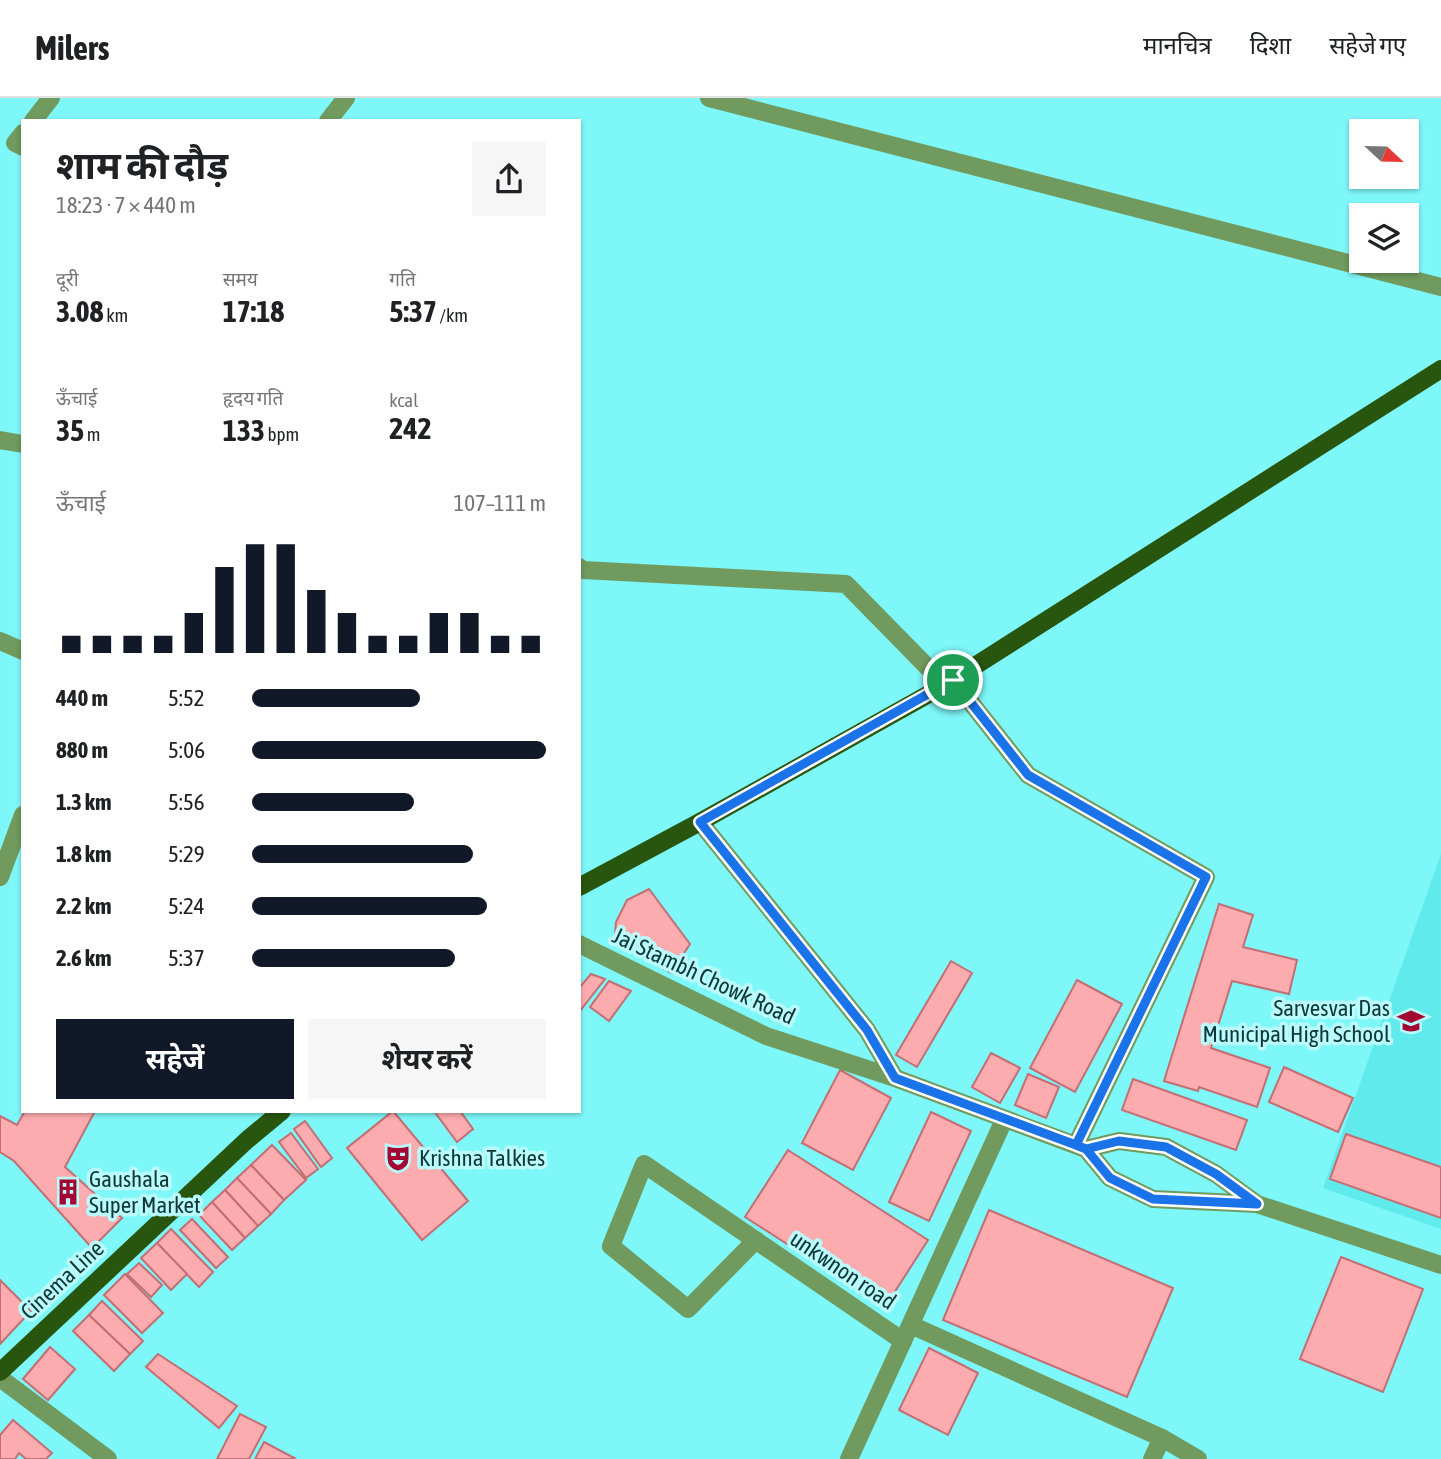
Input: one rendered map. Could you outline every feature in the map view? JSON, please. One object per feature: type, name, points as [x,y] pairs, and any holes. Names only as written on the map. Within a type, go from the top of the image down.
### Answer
[{"type":"main road","points":[[581,886],[949,683],[1441,369]]},
{"type":"main road","name":"Cinema Line","points":[[0,1372],[247,1140],[280,1113]]},
{"type":"street","points":[[35,119],[51,98]]},
{"type":"street","points":[[330,119],[346,98]]},
{"type":"street","points":[[709,98],[1441,287]]},
{"type":"street","points":[[0,440],[21,444]]},
{"type":"street","points":[[581,568],[846,584],[949,683],[1028,775],[1206,877],[1081,1147]]},
{"type":"street","points":[[0,641],[21,650]]},
{"type":"street","points":[[0,877],[21,820]]},
{"type":"street","points":[[700,822],[867,1030],[895,1078]]},
{"type":"street","name":"Jai Stambh Chowk Road","points":[[581,945],[766,1036],[895,1078],[1081,1147]]},
{"type":"street","points":[[849,1459],[1004,1119]]},
{"type":"street","points":[[1081,1147],[1119,1141],[1166,1147],[1216,1174],[1257,1204]]},
{"type":"street","points":[[1081,1147],[1110,1178],[1153,1199],[1257,1204],[1441,1265]]},
{"type":"street","name":"unkwnon road","points":[[756,1240],[688,1308],[611,1246],[644,1164],[756,1240],[907,1333],[1161,1438],[1198,1459]]},
{"type":"street","points":[[0,1378],[108,1459]]},
{"type":"street","points":[[1152,1459],[1161,1438]]},
{"type":"shaded area","name":"Sarvesvar Das Municipal High School","points":[[1441,854],[1441,1229],[1323,1188]]},
{"type":"building","points":[[649,889],[690,944],[671,973],[619,942],[615,935],[616,922],[627,900]]},
{"type":"building","points":[[1219,904],[1253,915],[1243,947],[1297,960],[1289,994],[1232,981],[1211,1048],[1270,1068],[1257,1107],[1199,1087],[1198,1091],[1164,1081]]},
{"type":"building","points":[[951,961],[972,973],[917,1067],[896,1055]]},
{"type":"building","points":[[591,974],[605,979],[581,1009],[581,986]]},
{"type":"building","points":[[1077,980],[1122,1004],[1075,1092],[1030,1068]]},
{"type":"building","points":[[609,981],[631,991],[609,1021],[590,1007]]},
{"type":"building","points":[[991,1053],[1020,1068],[1000,1103],[972,1087]]},
{"type":"building","points":[[1284,1067],[1353,1098],[1338,1132],[1269,1102]]},
{"type":"building","points":[[840,1070],[891,1098],[853,1170],[802,1143]]},
{"type":"building","points":[[1028,1074],[1059,1087],[1046,1118],[1015,1105]]},
{"type":"building","points":[[1133,1079],[1247,1120],[1236,1150],[1122,1110]]},
{"type":"building","points":[[931,1112],[971,1131],[929,1221],[889,1202]]},
{"type":"building","name":"Gaushala Super Market","points":[[24,1113],[94,1113],[65,1167],[122,1218],[92,1248],[14,1161],[0,1152],[0,1116],[17,1125]]},
{"type":"building","points":[[391,1113],[395,1113],[468,1201],[422,1240],[347,1148]]},
{"type":"building","points":[[435,1113],[461,1113],[473,1129],[457,1142]]},
{"type":"building","points":[[305,1121],[332,1158],[321,1167],[294,1129]]},
{"type":"building","points":[[291,1133],[318,1169],[306,1178],[279,1142]]},
{"type":"building","points":[[1346,1134],[1441,1167],[1441,1218],[1330,1179]]},
{"type":"building","points":[[272,1145],[306,1180],[284,1200],[251,1165]]},
{"type":"building","points":[[788,1150],[928,1240],[885,1307],[745,1217]]},
{"type":"building","points":[[251,1165],[284,1200],[271,1214],[237,1178]]},
{"type":"building","points":[[237,1178],[271,1214],[258,1226],[225,1190]]},
{"type":"building","points":[[225,1190],[258,1226],[245,1238],[212,1202]]},
{"type":"building","points":[[212,1202],[245,1238],[232,1250],[199,1215]]},
{"type":"building","points":[[989,1210],[1173,1288],[1127,1397],[943,1320]]},
{"type":"building","points":[[192,1219],[228,1257],[216,1268],[180,1230]]},
{"type":"building","points":[[171,1229],[213,1272],[199,1287],[157,1243]]},
{"type":"building","points":[[157,1243],[187,1274],[171,1290],[141,1258]]},
{"type":"building","points":[[1341,1257],[1423,1289],[1383,1392],[1300,1359]]},
{"type":"building","points":[[139,1263],[162,1285],[151,1297],[127,1274]]},
{"type":"building","points":[[125,1274],[163,1313],[142,1333],[104,1295]]},
{"type":"building","points":[[0,1280],[31,1311],[0,1344]]},
{"type":"building","points":[[102,1301],[143,1341],[130,1354],[89,1315]]},
{"type":"building","points":[[89,1315],[130,1354],[114,1371],[73,1331]]},
{"type":"building","points":[[50,1347],[75,1369],[48,1400],[23,1379]]},
{"type":"building","points":[[929,1348],[978,1373],[948,1435],[899,1410]]},
{"type":"building","points":[[158,1354],[237,1406],[219,1428],[146,1367]]},
{"type":"building","points":[[240,1414],[266,1427],[249,1459],[217,1459]]},
{"type":"building","points":[[13,1420],[52,1453],[46,1459],[26,1459],[19,1453],[15,1459],[0,1459],[0,1435]]},
{"type":"building","points":[[264,1442],[296,1459],[255,1459]]},
{"type":"place","name":"Sarvesvar Das Municipal High School","points":[[1411,1021]]},
{"type":"place","name":"Krishna Talkies","points":[[398,1158]]},
{"type":"place","name":"Gaushala Super Market","points":[[68,1192]]},
{"type":"route","points":[[953,680],[700,822],[867,1030],[895,1078],[1086,1149],[1119,1141],[1166,1147],[1216,1174],[1257,1204],[1153,1199],[1110,1178],[1086,1149],[1076,1145],[1206,877],[1028,775],[953,680]]}]
